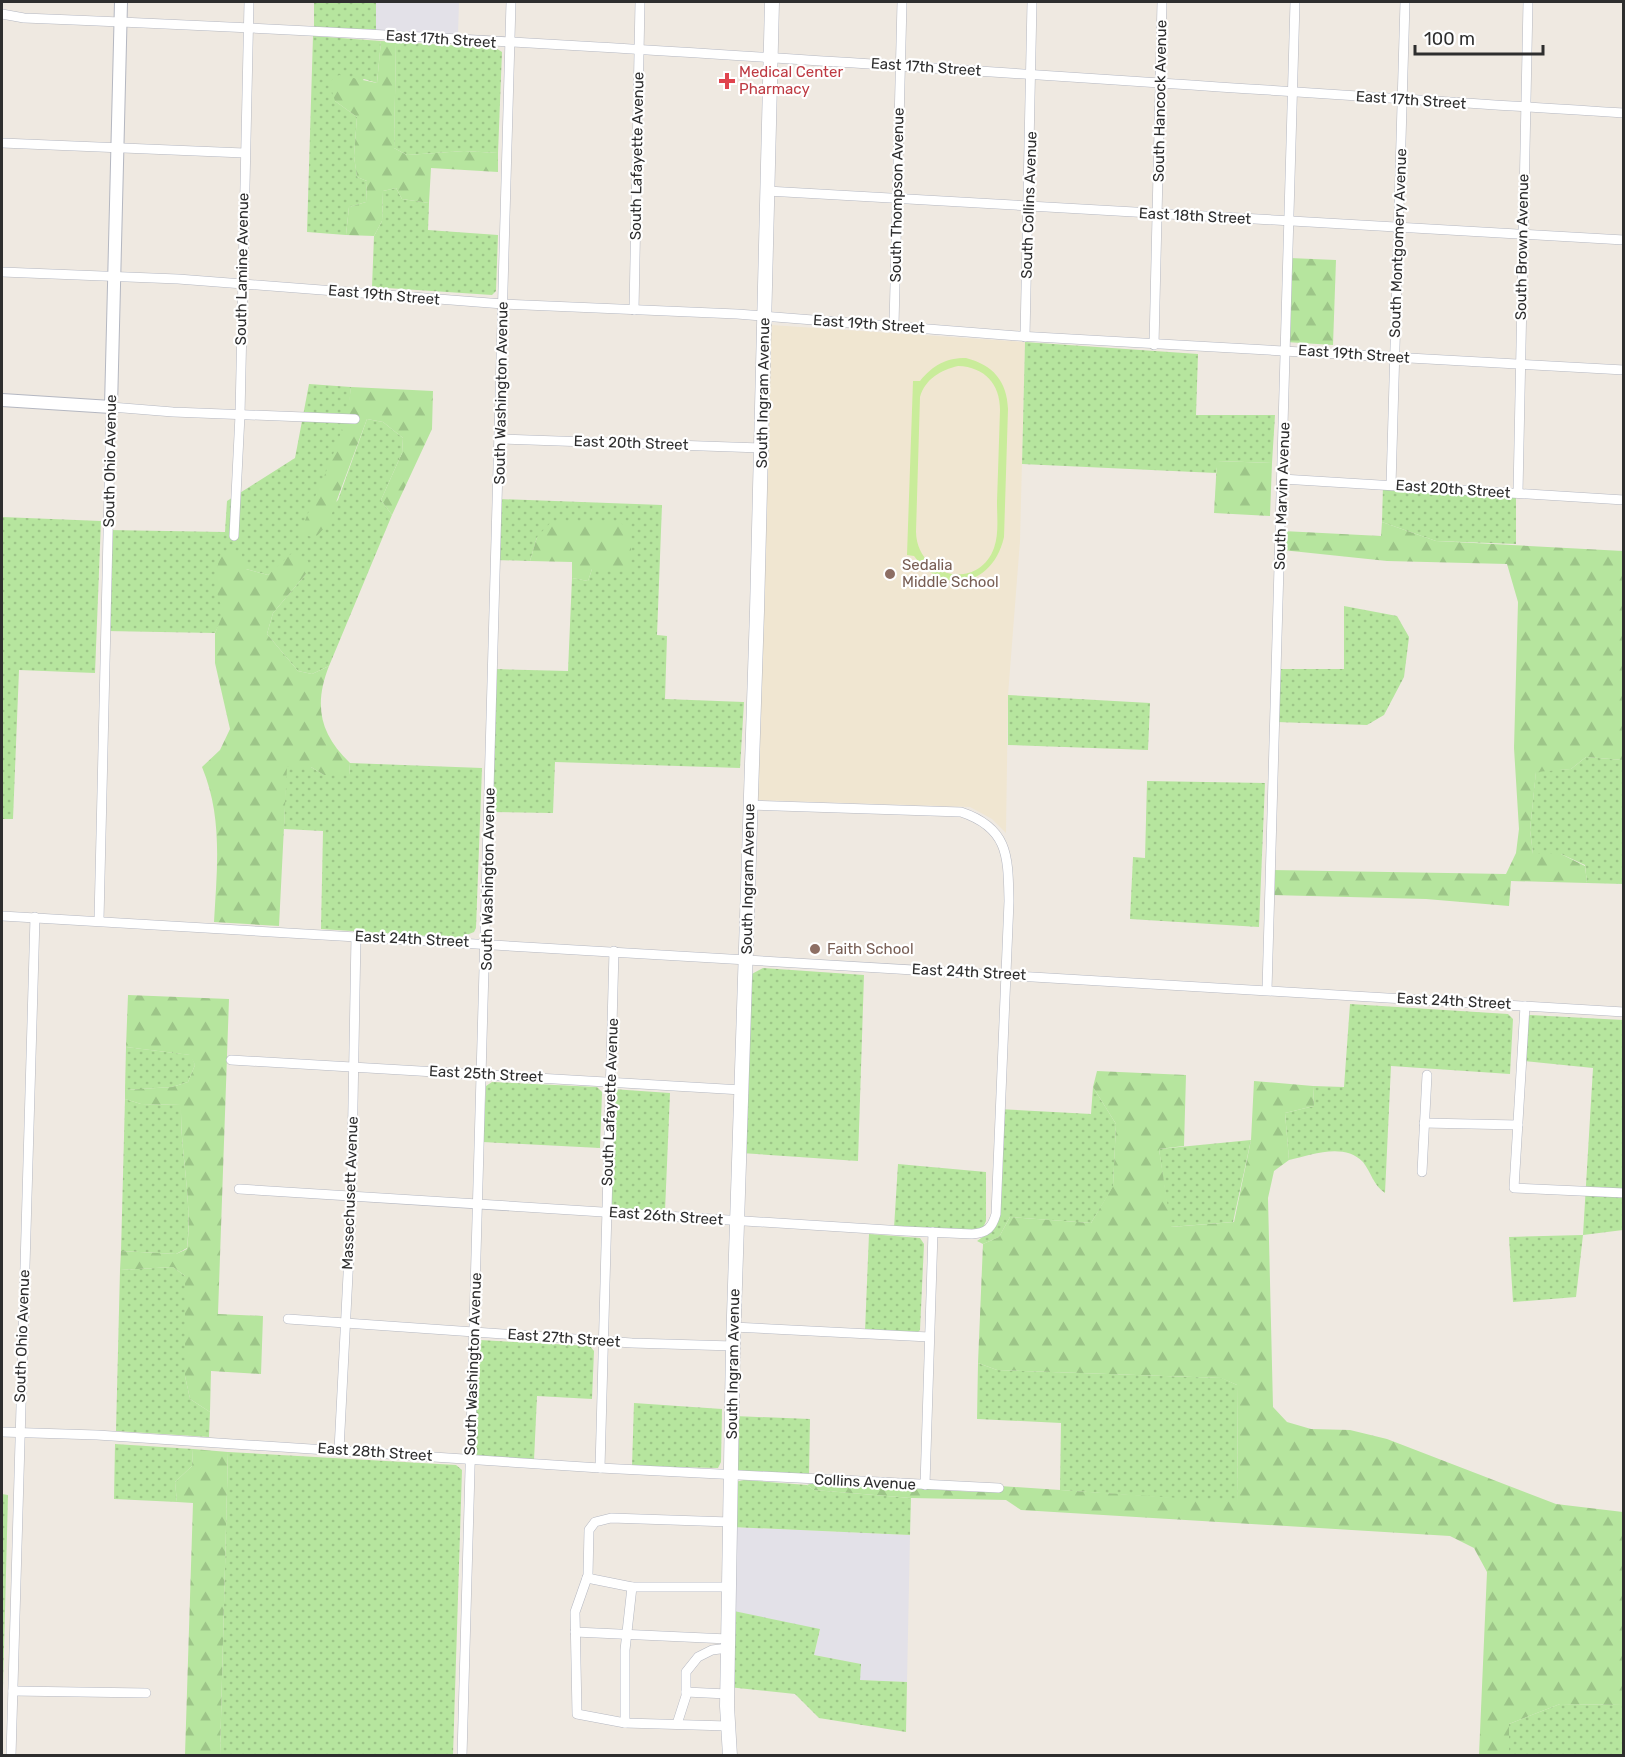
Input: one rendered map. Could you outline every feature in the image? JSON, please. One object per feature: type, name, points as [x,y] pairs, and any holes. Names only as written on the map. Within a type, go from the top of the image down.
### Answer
[{"type":"main road","name":"South Ingram Avenue","points":[[730,1755],[727,1694],[733,1346],[762,448],[772,2]]},
{"type":"street","name":"South Ohio Avenue","points":[[99,920],[122,2]]},
{"type":"street","name":"South Lamine Avenue","points":[[234,536],[240,415],[249,2]]},
{"type":"street","name":"South Washington Avenue","points":[[462,1755],[487,944],[492,679],[512,2]]},
{"type":"street","name":"South Lafayette Avenue","points":[[634,310],[640,2]]},
{"type":"street","name":"South Thompson Avenue","points":[[894,325],[902,2]]},
{"type":"street","points":[[1031,74],[1032,2]]},
{"type":"street","name":"South Hancock Avenue","points":[[1154,345],[1162,2]]},
{"type":"street","name":"South Marvin Avenue","points":[[1268,990],[1295,2]]},
{"type":"street","name":"South Montgomery Avenue","points":[[1391,485],[1405,2]]},
{"type":"street","name":"South Brown Avenue","points":[[1518,493],[1528,2]]},
{"type":"street","name":"East 17th Street","points":[[2,14],[24,18],[248,26],[770,57],[1623,113]]},
{"type":"street","name":"South Collins Avenue","points":[[1025,337],[1031,74]]},
{"type":"street","points":[[2,143],[244,153]]},
{"type":"street","name":"East 18th Street","points":[[767,191],[1623,240]]},
{"type":"street","name":"East 19th Street","points":[[2,272],[114,275],[503,304],[765,316],[1025,337],[1154,345],[1287,349],[1520,366],[1623,370]]},
{"type":"street","points":[[2,400],[240,415],[355,419]]},
{"type":"street","name":"East 20th Street","points":[[500,440],[762,448]]},
{"type":"street","name":"East 20th Street","points":[[1282,479],[1623,500]]},
{"type":"street","points":[[750,805],[935,809],[962,812],[982,819],[999,837],[1008,858],[1006,975]]},
{"type":"street","name":"East 24th Street","points":[[2,916],[1623,1012]]},
{"type":"street","name":"South Ohio Avenue","points":[[11,1755],[35,917]]},
{"type":"street","name":"Massechusett Avenue","points":[[339,1450],[351,1196],[357,936]]},
{"type":"street","name":"South Lafayette Avenue","points":[[600,1468],[614,951]]},
{"type":"street","name":"East 26th Street","points":[[239,1189],[933,1233],[983,1233],[993,1224],[996,1214],[1006,975]]},
{"type":"street","points":[[1525,1006],[1514,1188],[1623,1193]]},
{"type":"street","name":"East 25th Street","points":[[231,1060],[742,1090]]},
{"type":"street","points":[[1422,1172],[1427,1075]]},
{"type":"street","points":[[1424,1123],[1518,1125]]},
{"type":"street","points":[[925,1485],[933,1233]]},
{"type":"street","name":"East 27th Street","points":[[288,1319],[474,1330],[604,1341],[733,1346]]},
{"type":"street","points":[[734,1327],[929,1338]]},
{"type":"street","name":"East 28th Street","points":[[2,1432],[339,1450],[731,1475]]},
{"type":"street","name":"Collins Avenue","points":[[731,1475],[999,1488]]},
{"type":"street","points":[[728,1726],[625,1722],[577,1714],[575,1612],[587,1578],[589,1530],[596,1522],[611,1518],[730,1521]]},
{"type":"street","points":[[587,1578],[632,1587],[728,1587]]},
{"type":"street","points":[[625,1722],[626,1634],[632,1587]]},
{"type":"street","points":[[575,1632],[728,1643]]},
{"type":"street","points":[[677,1725],[687,1692],[686,1672],[698,1657],[728,1643]]},
{"type":"street","points":[[13,1690],[146,1693]]},
{"type":"street","points":[[687,1692],[727,1694]]},
{"type":"shaded area","points":[[376,2],[459,2],[458,34],[376,30]]},
{"type":"shaded area","name":"Sedalia Middle School","points":[[771,325],[1025,342],[1020,541],[1008,695],[1006,833],[992,819],[970,807],[756,800]]},
{"type":"shaded area","points":[[732,1527],[910,1535],[907,1682],[860,1680],[860,1664],[814,1655],[820,1630],[729,1610]]},
{"type":"green space","points":[[314,2],[376,2],[376,30],[314,28]]},
{"type":"green space","points":[[313,36],[381,41],[377,83],[364,79],[335,101],[357,117],[354,156],[357,177],[367,181],[366,202],[349,207],[346,235],[307,232]]},
{"type":"green space","points":[[381,41],[396,42],[394,148],[407,155],[464,151],[498,153],[498,172],[431,168],[429,203],[402,199],[396,188],[383,191],[382,221],[374,236],[346,235],[349,207],[366,202],[367,181],[357,177],[354,156],[357,117],[335,101],[329,82],[339,75],[377,83]]},
{"type":"green space","points":[[396,42],[496,48],[502,52],[498,153],[464,151],[407,155],[394,148]]},
{"type":"green space","points":[[396,188],[402,199],[429,203],[428,230],[498,235],[496,291],[492,295],[372,287],[374,236],[382,221],[383,191]]},
{"type":"green space","points":[[1290,258],[1336,260],[1333,345],[1286,342]]},
{"type":"green space","points":[[1025,342],[1198,354],[1196,415],[1275,415],[1272,463],[1218,461],[1216,473],[1022,464]]},
{"type":"green space","points":[[959,358],[976,361],[997,376],[1005,390],[1008,409],[1004,537],[998,554],[990,566],[979,575],[966,580],[953,581],[939,577],[926,569],[914,556],[907,555],[913,381],[920,381],[930,371],[946,361]],"holes":[[[958,366],[968,367],[989,379],[994,385],[999,401],[997,537],[986,562],[975,570],[963,574],[949,573],[926,560],[919,547],[916,532],[920,397],[930,380],[940,373]]]},
{"type":"green space","points":[[309,384],[351,387],[348,415],[333,459],[301,533],[338,500],[367,419],[383,422],[403,438],[402,453],[381,500],[392,515],[329,666],[312,674],[298,671],[267,634],[273,613],[306,574],[279,567],[268,575],[246,569],[215,633],[106,631],[108,530],[225,532],[227,501],[295,458]]},
{"type":"green space","points":[[351,387],[433,391],[432,429],[392,515],[381,500],[402,453],[403,438],[383,422],[367,419],[328,524],[315,538],[300,533],[337,443]]},
{"type":"green space","points":[[1217,461],[1272,463],[1270,516],[1214,513]]},
{"type":"green space","points":[[1383,486],[1516,496],[1516,544],[1436,541],[1382,522]]},
{"type":"green space","points":[[499,499],[662,505],[657,635],[667,636],[665,699],[744,702],[740,768],[555,762],[553,813],[492,812],[494,669],[568,671],[572,578],[588,581],[592,569],[631,569],[537,537],[530,561],[497,560]]},
{"type":"green space","points":[[2,517],[101,521],[95,673],[19,670],[13,819],[2,819]]},
{"type":"green space","points":[[552,521],[621,523],[631,531],[631,570],[592,569],[588,581],[572,578],[572,562],[530,561],[537,537]]},
{"type":"green space","points":[[1382,522],[1436,541],[1623,551],[1623,760],[1586,757],[1571,769],[1536,772],[1530,830],[1533,854],[1561,854],[1585,866],[1587,883],[1511,881],[1509,906],[1426,899],[1271,895],[1271,870],[1506,874],[1516,853],[1519,829],[1514,748],[1518,602],[1507,564],[1387,561],[1282,550],[1283,531],[1381,536]]},
{"type":"green space","points":[[221,553],[241,553],[246,569],[268,575],[292,553],[308,561],[306,574],[273,613],[267,634],[298,671],[312,674],[329,666],[322,693],[322,718],[332,741],[350,763],[349,775],[324,775],[311,767],[287,767],[279,926],[214,922],[216,824],[209,786],[202,767],[220,750],[230,729],[215,663],[215,633],[224,612],[216,583]]},
{"type":"green space","points":[[1344,606],[1397,616],[1409,637],[1404,677],[1384,715],[1367,725],[1276,722],[1279,669],[1344,669]]},
{"type":"green space","points":[[1008,695],[1150,703],[1148,750],[1008,745]]},
{"type":"green space","points":[[1586,757],[1623,760],[1623,884],[1587,883],[1585,865],[1561,854],[1533,854],[1530,830],[1536,771],[1571,769]]},
{"type":"green space","points":[[350,763],[482,768],[476,928],[474,932],[459,938],[321,929],[323,831],[284,829],[286,767],[311,767],[324,775],[349,775]]},
{"type":"green space","points":[[1147,781],[1265,783],[1259,927],[1130,919],[1133,857],[1145,858]]},
{"type":"green space","points":[[763,968],[864,975],[858,1161],[741,1153],[748,976]]},
{"type":"green space","points":[[128,995],[229,999],[218,1314],[263,1316],[261,1374],[211,1371],[210,1412],[190,1399],[185,1376],[185,1276],[173,1267],[120,1270],[121,1251],[176,1254],[187,1249],[188,1231],[181,1105],[141,1104],[125,1099],[125,1090],[172,1087],[188,1082],[195,1065],[190,1055],[126,1047]]},
{"type":"green space","points":[[1350,1004],[1508,1014],[1513,1019],[1510,1074],[1391,1066],[1385,1193],[1363,1162],[1347,1153],[1337,1151],[1317,1153],[1289,1160],[1285,1113],[1314,1106],[1313,1086],[1344,1087]]},
{"type":"green space","points":[[1530,1015],[1623,1020],[1623,1230],[1583,1235],[1593,1068],[1524,1061],[1524,1019]]},
{"type":"green space","points":[[126,1047],[191,1055],[195,1065],[188,1082],[172,1087],[125,1090]]},
{"type":"green space","points":[[1097,1071],[1186,1075],[1184,1146],[1159,1149],[1171,1227],[1234,1222],[1251,1140],[1254,1081],[1313,1086],[1314,1106],[1285,1113],[1289,1160],[1274,1171],[1268,1198],[1273,1407],[1287,1422],[1311,1429],[1350,1430],[1387,1439],[1556,1504],[1623,1512],[1623,1705],[1560,1704],[1509,1724],[1509,1755],[1479,1755],[1487,1572],[1474,1548],[1450,1536],[1021,1510],[1006,1500],[911,1498],[814,1490],[807,1485],[815,1482],[975,1492],[986,1485],[1238,1502],[1237,1385],[1221,1378],[997,1370],[978,1363],[983,1244],[999,1237],[1010,1217],[1091,1223],[1113,1186],[1116,1124],[1093,1087]]},
{"type":"green space","points":[[492,1082],[597,1087],[602,1092],[600,1148],[483,1142],[486,1086]]},
{"type":"green space","points":[[1093,1087],[1116,1124],[1113,1187],[1091,1223],[1010,1217],[999,1237],[983,1244],[977,1241],[990,1232],[995,1217],[997,1109],[1091,1114]]},
{"type":"green space","points":[[612,1089],[670,1093],[665,1211],[608,1208]]},
{"type":"green space","points":[[125,1099],[141,1104],[181,1105],[188,1230],[187,1248],[176,1254],[121,1251]]},
{"type":"green space","points":[[1251,1140],[1233,1222],[1170,1227],[1159,1149]]},
{"type":"green space","points":[[898,1164],[986,1172],[986,1221],[982,1230],[972,1234],[894,1228]]},
{"type":"green space","points":[[869,1234],[920,1238],[924,1244],[920,1330],[916,1334],[865,1331]]},
{"type":"green space","points":[[1583,1235],[1576,1297],[1513,1302],[1509,1237]]},
{"type":"green space","points":[[173,1267],[185,1276],[185,1376],[190,1399],[210,1412],[209,1437],[116,1431],[120,1270]]},
{"type":"green space","points":[[480,1340],[590,1346],[594,1351],[592,1399],[537,1396],[534,1460],[476,1456],[473,1450],[475,1343]]},
{"type":"green space","points":[[978,1363],[997,1370],[1222,1378],[1237,1385],[1238,1503],[1060,1490],[1061,1423],[977,1419]]},
{"type":"green space","points":[[634,1403],[722,1409],[721,1462],[718,1468],[632,1466]]},
{"type":"green space","points":[[734,1416],[810,1419],[809,1475],[738,1471]]},
{"type":"green space","points":[[115,1444],[193,1449],[192,1466],[175,1482],[177,1502],[114,1499]]},
{"type":"green space","points":[[193,1449],[228,1452],[220,1755],[185,1755],[193,1503],[177,1502],[175,1482],[192,1466]]},
{"type":"green space","points":[[228,1452],[456,1465],[462,1470],[453,1755],[220,1756]]},
{"type":"green space","points":[[744,1480],[807,1485],[814,1490],[911,1498],[910,1535],[732,1527],[735,1482]]},
{"type":"green space","points":[[2,1494],[8,1495],[3,1689],[2,1689]]},
{"type":"green space","points":[[729,1610],[820,1629],[814,1655],[861,1664],[860,1680],[907,1682],[906,1732],[819,1718],[795,1694],[728,1687]]},
{"type":"green space","points":[[1560,1704],[1623,1705],[1623,1755],[1509,1756],[1509,1724]]},
{"type":"place","name":"Medical Center Pharmacy","points":[[727,81]]},
{"type":"place","name":"Sedalia Middle School","points":[[890,574]]},
{"type":"place","name":"Faith School","points":[[815,949]]}]
